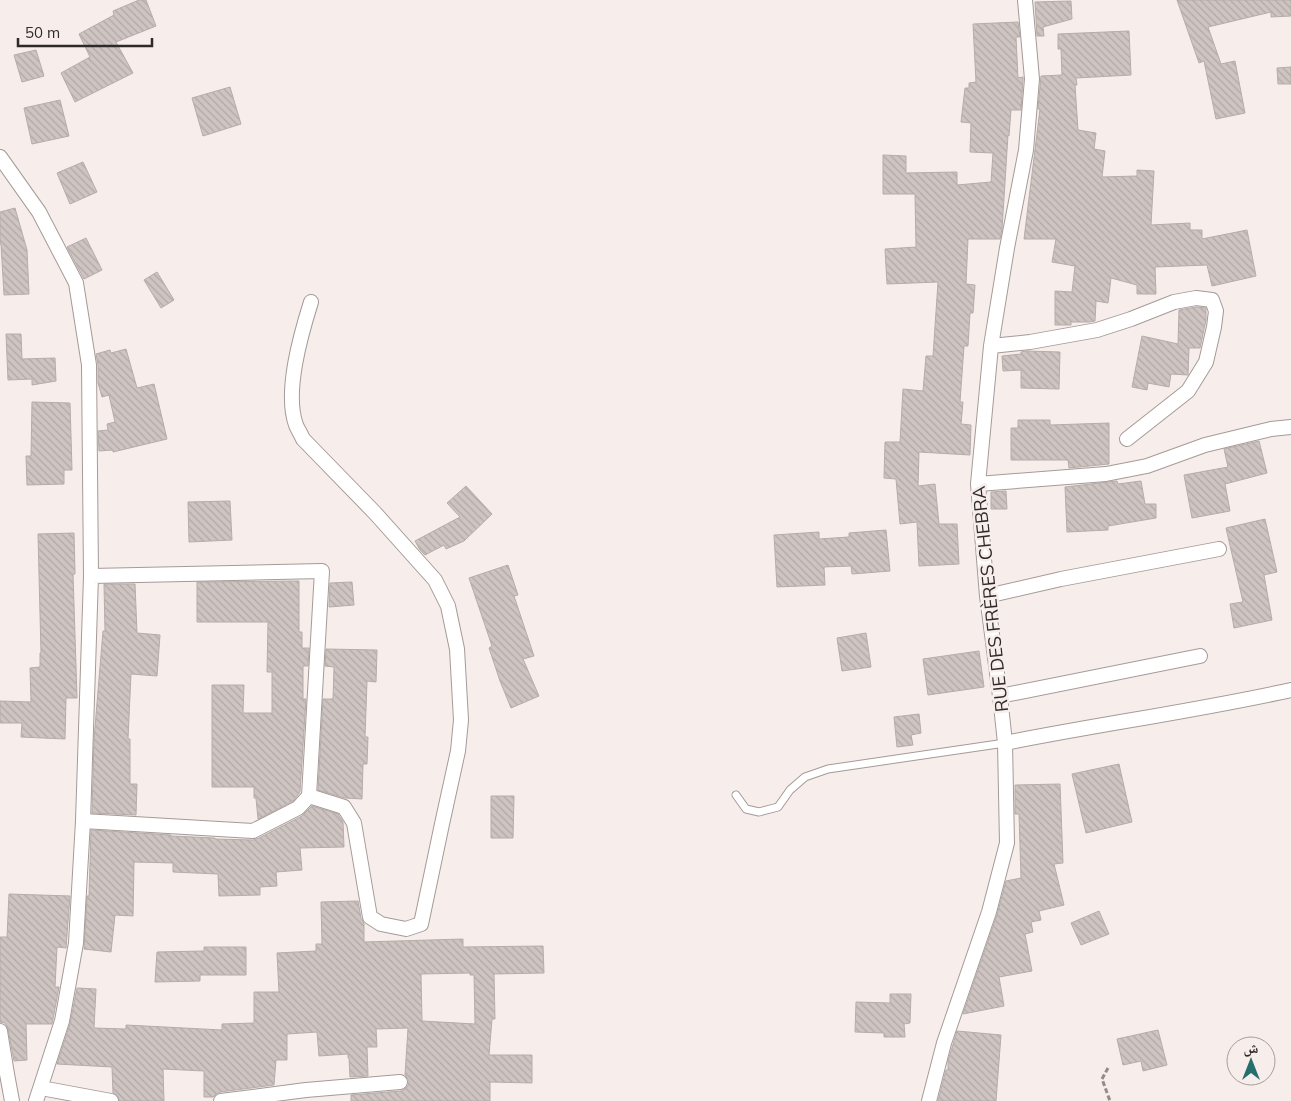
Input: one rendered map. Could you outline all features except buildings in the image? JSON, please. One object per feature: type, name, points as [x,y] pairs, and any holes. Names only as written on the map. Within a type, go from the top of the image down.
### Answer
[{"type":"street","name":"RUE DES FRÈRES CHEBRA","points":[[929,1101],[944,1043],[989,912],[1007,843],[1005,742],[987,596],[978,484],[991,346],[1026,150],[1032,80],[1025,0]]},
{"type":"street","points":[[0,157],[39,212],[76,284],[88,365],[91,576],[83,820],[76,943],[62,1021],[38,1095],[111,1101]]},
{"type":"street","points":[[991,346],[1030,342],[1097,330],[1174,302],[1196,298],[1212,300],[1216,311],[1206,362],[1188,390],[1127,439]]},
{"type":"street","points":[[309,796],[344,807],[354,823],[370,917],[380,924],[406,929],[421,924],[458,750],[461,720],[458,649],[448,606],[435,580],[375,513],[303,439],[296,424],[291,395],[300,338],[311,302]]},
{"type":"street","points":[[978,484],[1106,474],[1147,466],[1205,445],[1270,429],[1291,427]]},
{"type":"street","points":[[987,596],[1061,579],[1219,550]]},
{"type":"street","points":[[83,820],[253,831],[298,808],[309,796],[322,571],[91,576]]},
{"type":"street","points":[[1000,696],[1200,656]]},
{"type":"street","points":[[1005,742],[1291,690]]},
{"type":"street","points":[[0,1031],[12,1101]]},
{"type":"street","points":[[221,1101],[306,1090],[400,1082]]},
{"type":"lane","points":[[736,795],[746,809],[758,812],[778,807],[790,790],[805,777],[828,769],[1005,742]]},
{"type":"path","points":[[1108,1068],[1102,1079],[1110,1101]]}]
